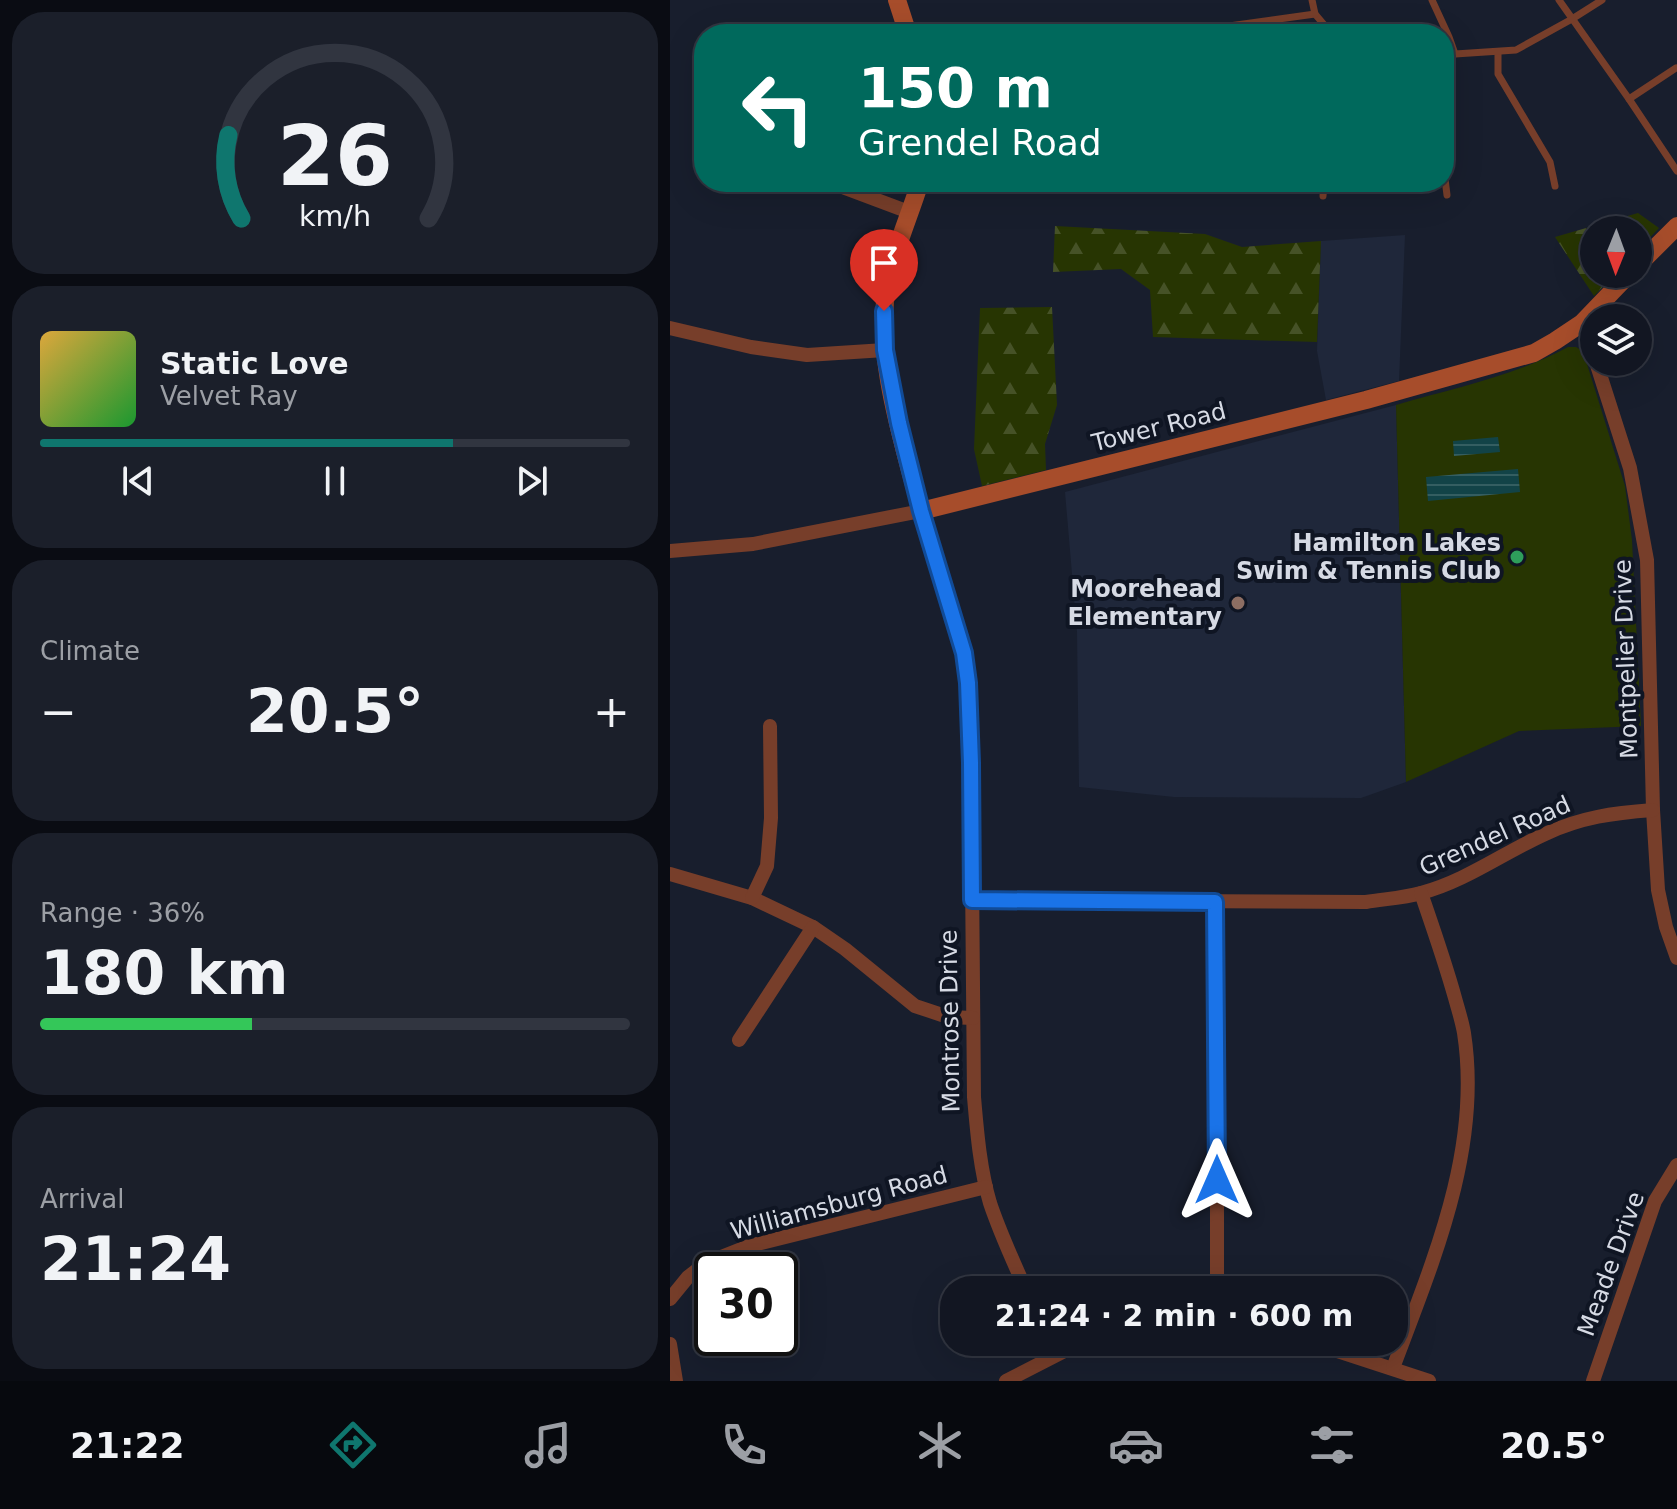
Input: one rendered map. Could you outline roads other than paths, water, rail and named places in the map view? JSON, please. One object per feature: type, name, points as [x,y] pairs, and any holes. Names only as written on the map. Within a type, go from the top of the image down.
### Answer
[{"type":"street","points":[[897,0],[905,24]]},
{"type":"street","points":[[856,192],[909,212]]},
{"type":"street","name":"Montrose Drive","points":[[916,192],[887,284],[885,350],[921,511],[964,653],[971,763],[974,1097],[978,1143],[986,1187],[1020,1276]]},
{"type":"street","points":[[1652,251],[1677,226]]},
{"type":"street","name":"Tower Road","points":[[1600,304],[1616,288]]},
{"type":"street","name":"Tower Road","points":[[670,551],[753,544],[921,511],[1360,402],[1534,353],[1580,324]]},
{"type":"street","points":[[670,328],[751,347],[807,355],[885,350]]},
{"type":"street","name":"Montpelier Drive","points":[[1600,376],[1630,468],[1647,560],[1658,890],[1677,958]]},
{"type":"street","points":[[752,898],[767,866],[771,818],[770,726]]},
{"type":"street","name":"Grendel Road","points":[[972,900],[1366,902],[1421,893],[1471,873],[1543,834],[1578,820],[1611,813],[1653,810]]},
{"type":"street","points":[[670,874],[752,898],[813,927],[915,1006],[948,1017],[973,1018]]},
{"type":"street","points":[[1393,1368],[1451,1202],[1463,1152],[1468,1113],[1469,1070],[1464,1029],[1421,893]]},
{"type":"street","points":[[1215,902],[1217,1276]]},
{"type":"street","points":[[739,1040],[813,927]]},
{"type":"street","name":"Meade Drive","points":[[1593,1381],[1655,1201],[1677,1165]]},
{"type":"street","name":"Williamsburg Road","points":[[670,1299],[688,1277],[706,1263],[749,1246],[986,1187]]},
{"type":"street","points":[[670,1344],[676,1381]]},
{"type":"street","points":[[1006,1381],[1043,1356]]},
{"type":"street","points":[[1355,1356],[1429,1381]]},
{"type":"lane","points":[[1312,0],[1315,14],[1324,24]]},
{"type":"lane","points":[[1432,0],[1443,24]]},
{"type":"lane","points":[[1559,0],[1677,171]]},
{"type":"lane","points":[[1454,51],[1455,54],[1516,50],[1602,0]]},
{"type":"lane","points":[[1243,24],[1315,14]]},
{"type":"lane","points":[[1498,52],[1498,74],[1550,162],[1555,186]]},
{"type":"lane","points":[[1629,99],[1676,68]]},
{"type":"lane","points":[[1323,192],[1323,196]]},
{"type":"place","name":"Hamilton Lakes Swim & Tennis Club","points":[[1517,557]]},
{"type":"place","name":"Moorehead Elementary","points":[[1238,603]]}]
